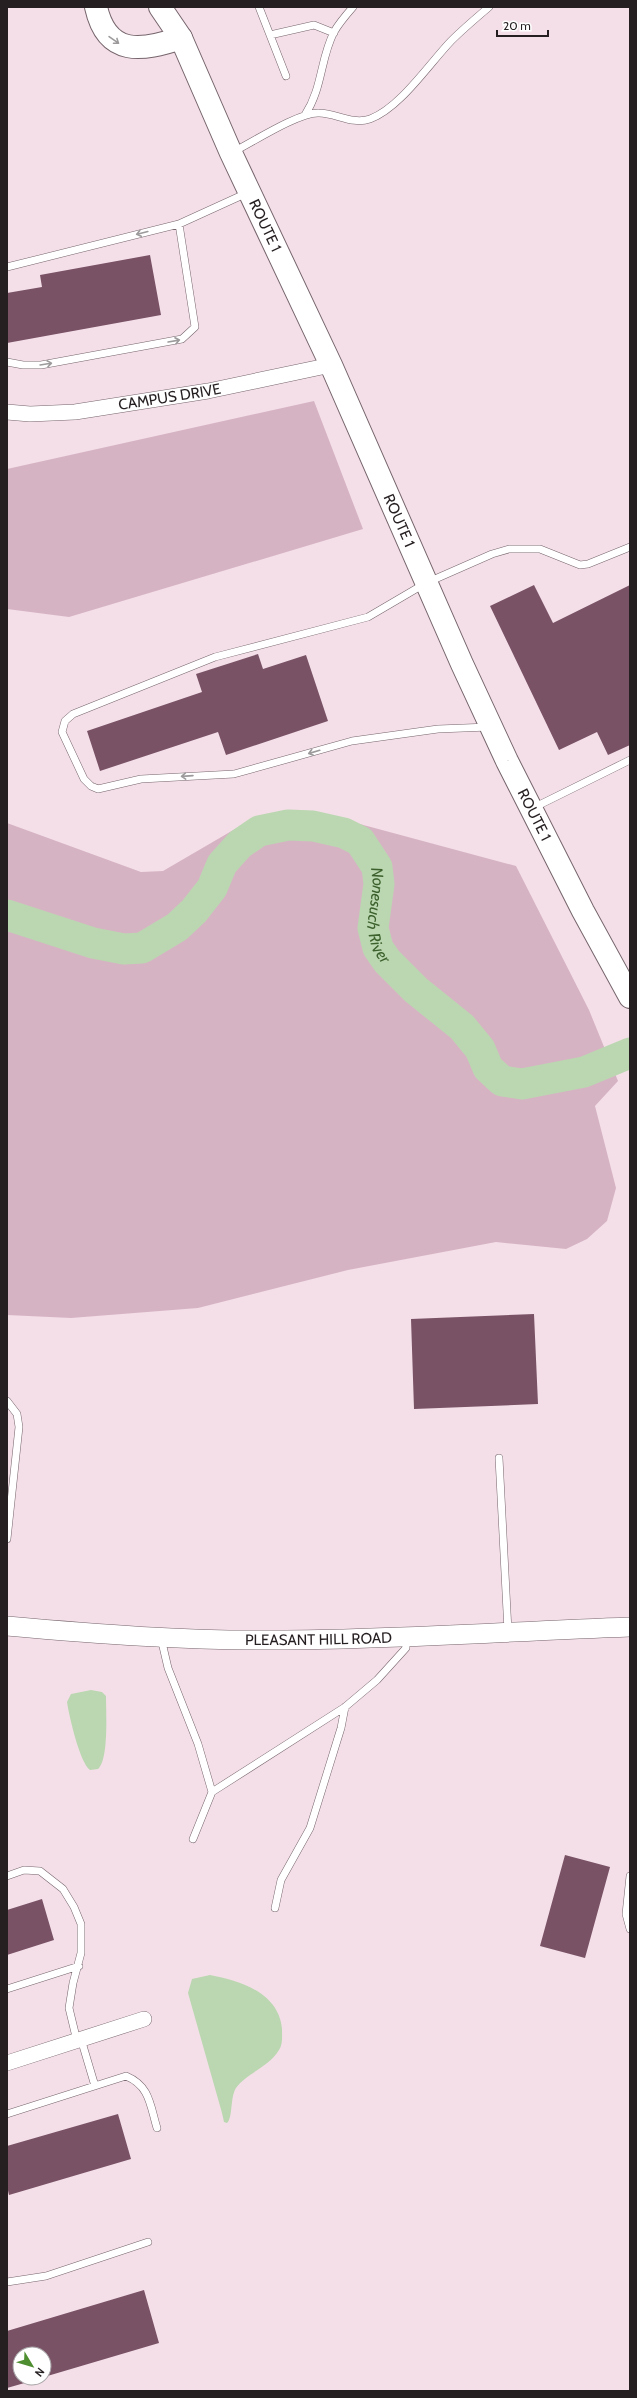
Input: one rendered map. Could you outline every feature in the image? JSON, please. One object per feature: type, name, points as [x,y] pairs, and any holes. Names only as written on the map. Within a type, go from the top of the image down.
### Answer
[{"type":"main road","points":[[96,7],[105,32],[114,41],[129,47],[146,48],[181,38]]},
{"type":"main road","name":"ROUTE 1","points":[[160,7],[181,38],[231,153],[331,365],[426,583],[491,727],[531,809],[630,997]]},
{"type":"main road","name":"ROUTE 1","points":[[174,7],[181,38]]},
{"type":"street","name":"CAMPUS DRIVE","points":[[7,412],[37,414],[75,412],[208,390],[331,365]]},
{"type":"street","name":"PLEASANT HILL ROAD","points":[[7,1626],[161,1637],[277,1640],[406,1637],[508,1631],[630,1627]]},
{"type":"street","points":[[7,2063],[144,2019]]},
{"type":"lane","points":[[259,7],[286,76]]},
{"type":"lane","points":[[305,115],[314,101],[319,87],[334,33],[353,7]]},
{"type":"lane","points":[[231,153],[305,115],[319,113],[358,121],[370,119],[381,113],[405,92],[465,27],[489,7]]},
{"type":"lane","points":[[270,35],[314,25],[334,33]]},
{"type":"lane","points":[[7,267],[179,224],[250,192]]},
{"type":"lane","points":[[7,362],[23,365],[41,365],[182,339],[190,334],[195,327],[179,224]]},
{"type":"lane","points":[[491,727],[438,729],[352,741],[234,774],[141,780],[98,789],[91,786],[84,779],[62,732],[66,721],[73,714],[215,657],[368,617],[426,583],[466,565],[509,549],[540,549],[580,565],[594,563],[630,547]]},
{"type":"lane","points":[[531,809],[630,760]]},
{"type":"lane","points":[[7,1401],[18,1414],[19,1427],[7,1539]]},
{"type":"lane","points":[[500,1458],[508,1631]]},
{"type":"lane","points":[[161,1637],[168,1668],[198,1744],[212,1792]]},
{"type":"lane","points":[[193,1839],[212,1792],[345,1707],[377,1680],[406,1648],[406,1637]]},
{"type":"lane","points":[[275,1908],[281,1880],[310,1828],[341,1728],[345,1707]]},
{"type":"lane","points":[[7,1876],[24,1870],[40,1871],[62,1889],[74,1908],[81,1924],[79,1966],[73,1983],[69,2008],[95,2086]]},
{"type":"lane","points":[[630,1876],[626,1914],[630,1929]]},
{"type":"lane","points":[[7,1989],[79,1966]]},
{"type":"lane","points":[[7,2114],[126,2076],[139,2081],[147,2094],[157,2128]]},
{"type":"lane","points":[[7,2282],[21,2282],[46,2276],[148,2242]]},
{"type":"shaded area","points":[[314,401],[363,529],[69,617],[7,609],[7,469]]},
{"type":"shaded area","points":[[282,811],[330,816],[516,866],[589,1010],[618,1081],[595,1106],[616,1188],[607,1221],[587,1239],[566,1249],[496,1242],[348,1270],[198,1308],[71,1318],[7,1315],[7,823],[141,872],[163,871],[235,829]]},
{"type":"shaded area","points":[[91,1690],[102,1692],[106,1696],[106,1723],[105,1746],[102,1764],[98,1769],[90,1770],[82,1758],[67,1702],[71,1694]]},
{"type":"shaded area","points":[[210,1975],[246,1985],[266,1998],[274,2006],[282,2029],[281,2045],[275,2056],[264,2066],[246,2078],[236,2088],[230,2117],[227,2123],[224,2122],[188,1993],[192,1979]]},
{"type":"building","points":[[150,255],[161,315],[7,343],[7,293],[42,287],[40,275]]},
{"type":"building","points":[[534,585],[553,623],[630,585],[630,745],[608,755],[597,732],[559,750],[490,606]]},
{"type":"building","points":[[258,654],[263,669],[306,655],[328,721],[226,755],[218,732],[100,771],[87,731],[202,692],[196,674]]},
{"type":"building","points":[[534,1314],[538,1404],[414,1409],[411,1319]]},
{"type":"building","points":[[565,1855],[610,1867],[585,1958],[540,1946]]},
{"type":"building","points":[[42,1899],[54,1940],[7,1955],[7,1910]]},
{"type":"building","points":[[118,2114],[131,2159],[9,2195],[7,2186],[7,2146]]},
{"type":"building","points":[[144,2290],[159,2343],[52,2375],[52,2346],[12,2346],[12,2386],[14,2386],[7,2388],[7,2331]]},
{"type":"waterway","name":"Nonesuch River","points":[[7,915],[93,943],[124,949],[142,948],[177,927],[194,911],[212,888],[222,864],[240,844],[259,831],[288,825],[313,826],[344,833],[360,841],[377,867],[379,884],[373,928],[378,948],[387,961],[416,990],[462,1027],[480,1049],[488,1068],[502,1081],[522,1084],[584,1072],[630,1053]]}]
